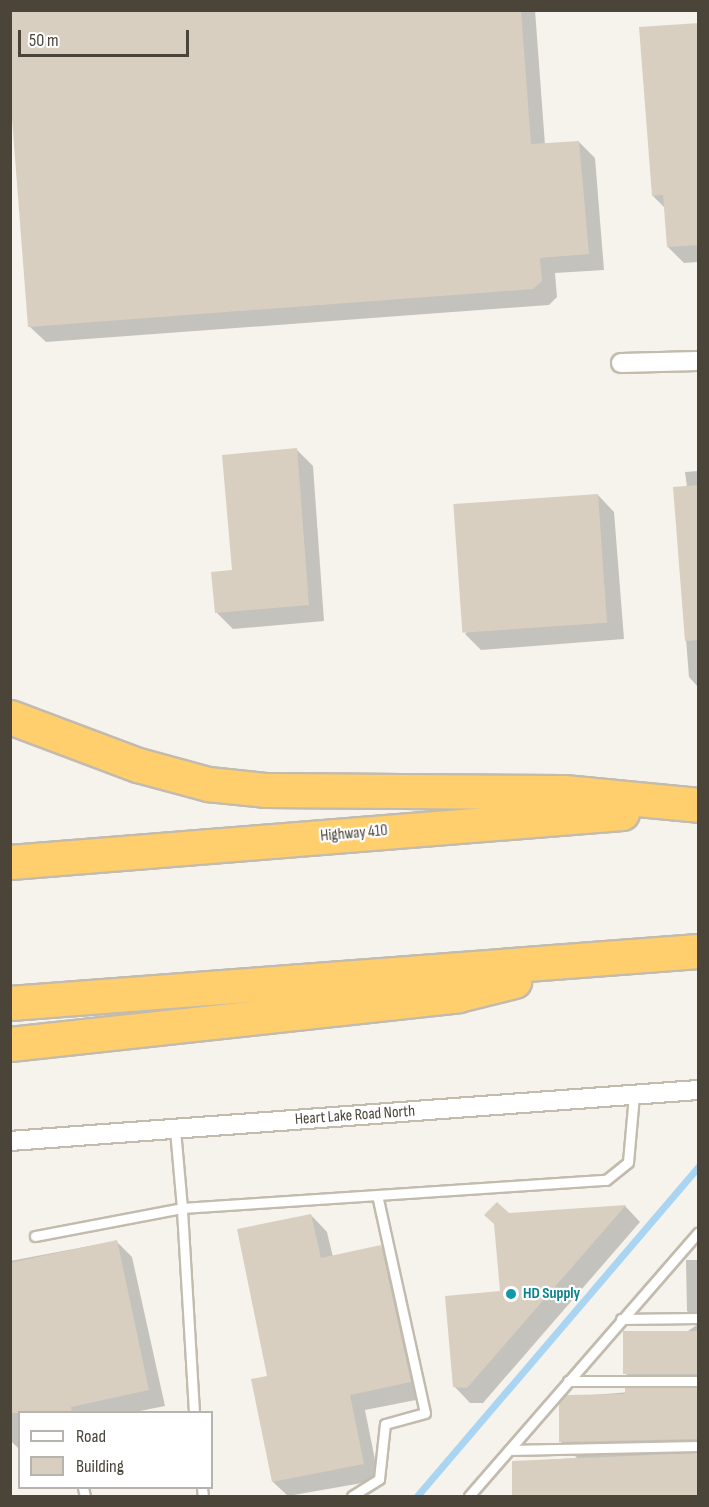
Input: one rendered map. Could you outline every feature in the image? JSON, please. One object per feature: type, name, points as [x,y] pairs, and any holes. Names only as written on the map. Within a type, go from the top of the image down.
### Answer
[{"type":"highway","points":[[10,717],[138,765],[208,784],[265,790],[564,792],[699,806]]},
{"type":"highway","name":"Highway 410","points":[[10,862],[699,806]]},
{"type":"highway","points":[[10,1003],[699,951]]},
{"type":"highway","points":[[10,1044],[458,995],[599,959]]},
{"type":"street","points":[[621,363],[699,361]]},
{"type":"street","name":"Heart Lake Road North","points":[[10,1141],[699,1090]]},
{"type":"lane","points":[[35,1236],[182,1208],[606,1180],[628,1162],[634,1095]]},
{"type":"lane","points":[[175,1130],[194,1411]]},
{"type":"lane","points":[[352,1497],[379,1479],[386,1424],[425,1413],[377,1195]]},
{"type":"lane","points":[[469,1497],[621,1319],[699,1233]]},
{"type":"lane","points":[[621,1319],[699,1318]]},
{"type":"lane","points":[[568,1382],[699,1381]]},
{"type":"lane","points":[[509,1450],[699,1446]]},
{"type":"building","points":[[10,10],[521,10],[531,144],[579,141],[589,254],[540,258],[542,281],[533,289],[28,327],[10,93]]},
{"type":"building","points":[[699,23],[699,245],[667,247],[663,195],[652,196],[639,27]]},
{"type":"building","points":[[297,448],[309,605],[215,613],[211,572],[232,570],[222,455]]},
{"type":"building","points":[[699,485],[699,640],[685,641],[673,487]]},
{"type":"building","points":[[598,494],[607,623],[462,633],[453,504]]},
{"type":"building","name":"HD Supply","points":[[497,1202],[509,1213],[626,1205],[467,1388],[453,1387],[445,1296],[500,1291],[494,1224],[484,1215]]},
{"type":"building","points":[[311,1214],[321,1258],[381,1245],[411,1382],[350,1395],[364,1464],[272,1482],[251,1379],[267,1376],[237,1229]]},
{"type":"building","points":[[117,1240],[149,1390],[71,1407],[72,1411],[10,1413],[10,1263]]},
{"type":"building","points":[[623,1331],[698,1331],[698,1374],[623,1374]]},
{"type":"building","points":[[625,1388],[699,1388],[699,1439],[559,1442],[559,1403],[566,1395],[625,1394]]},
{"type":"building","points":[[699,1453],[699,1497],[512,1497],[512,1461]]},
{"type":"waterway","points":[[417,1496],[698,1167]]},
{"type":"place","name":"HD Supply","points":[[511,1294]]}]
